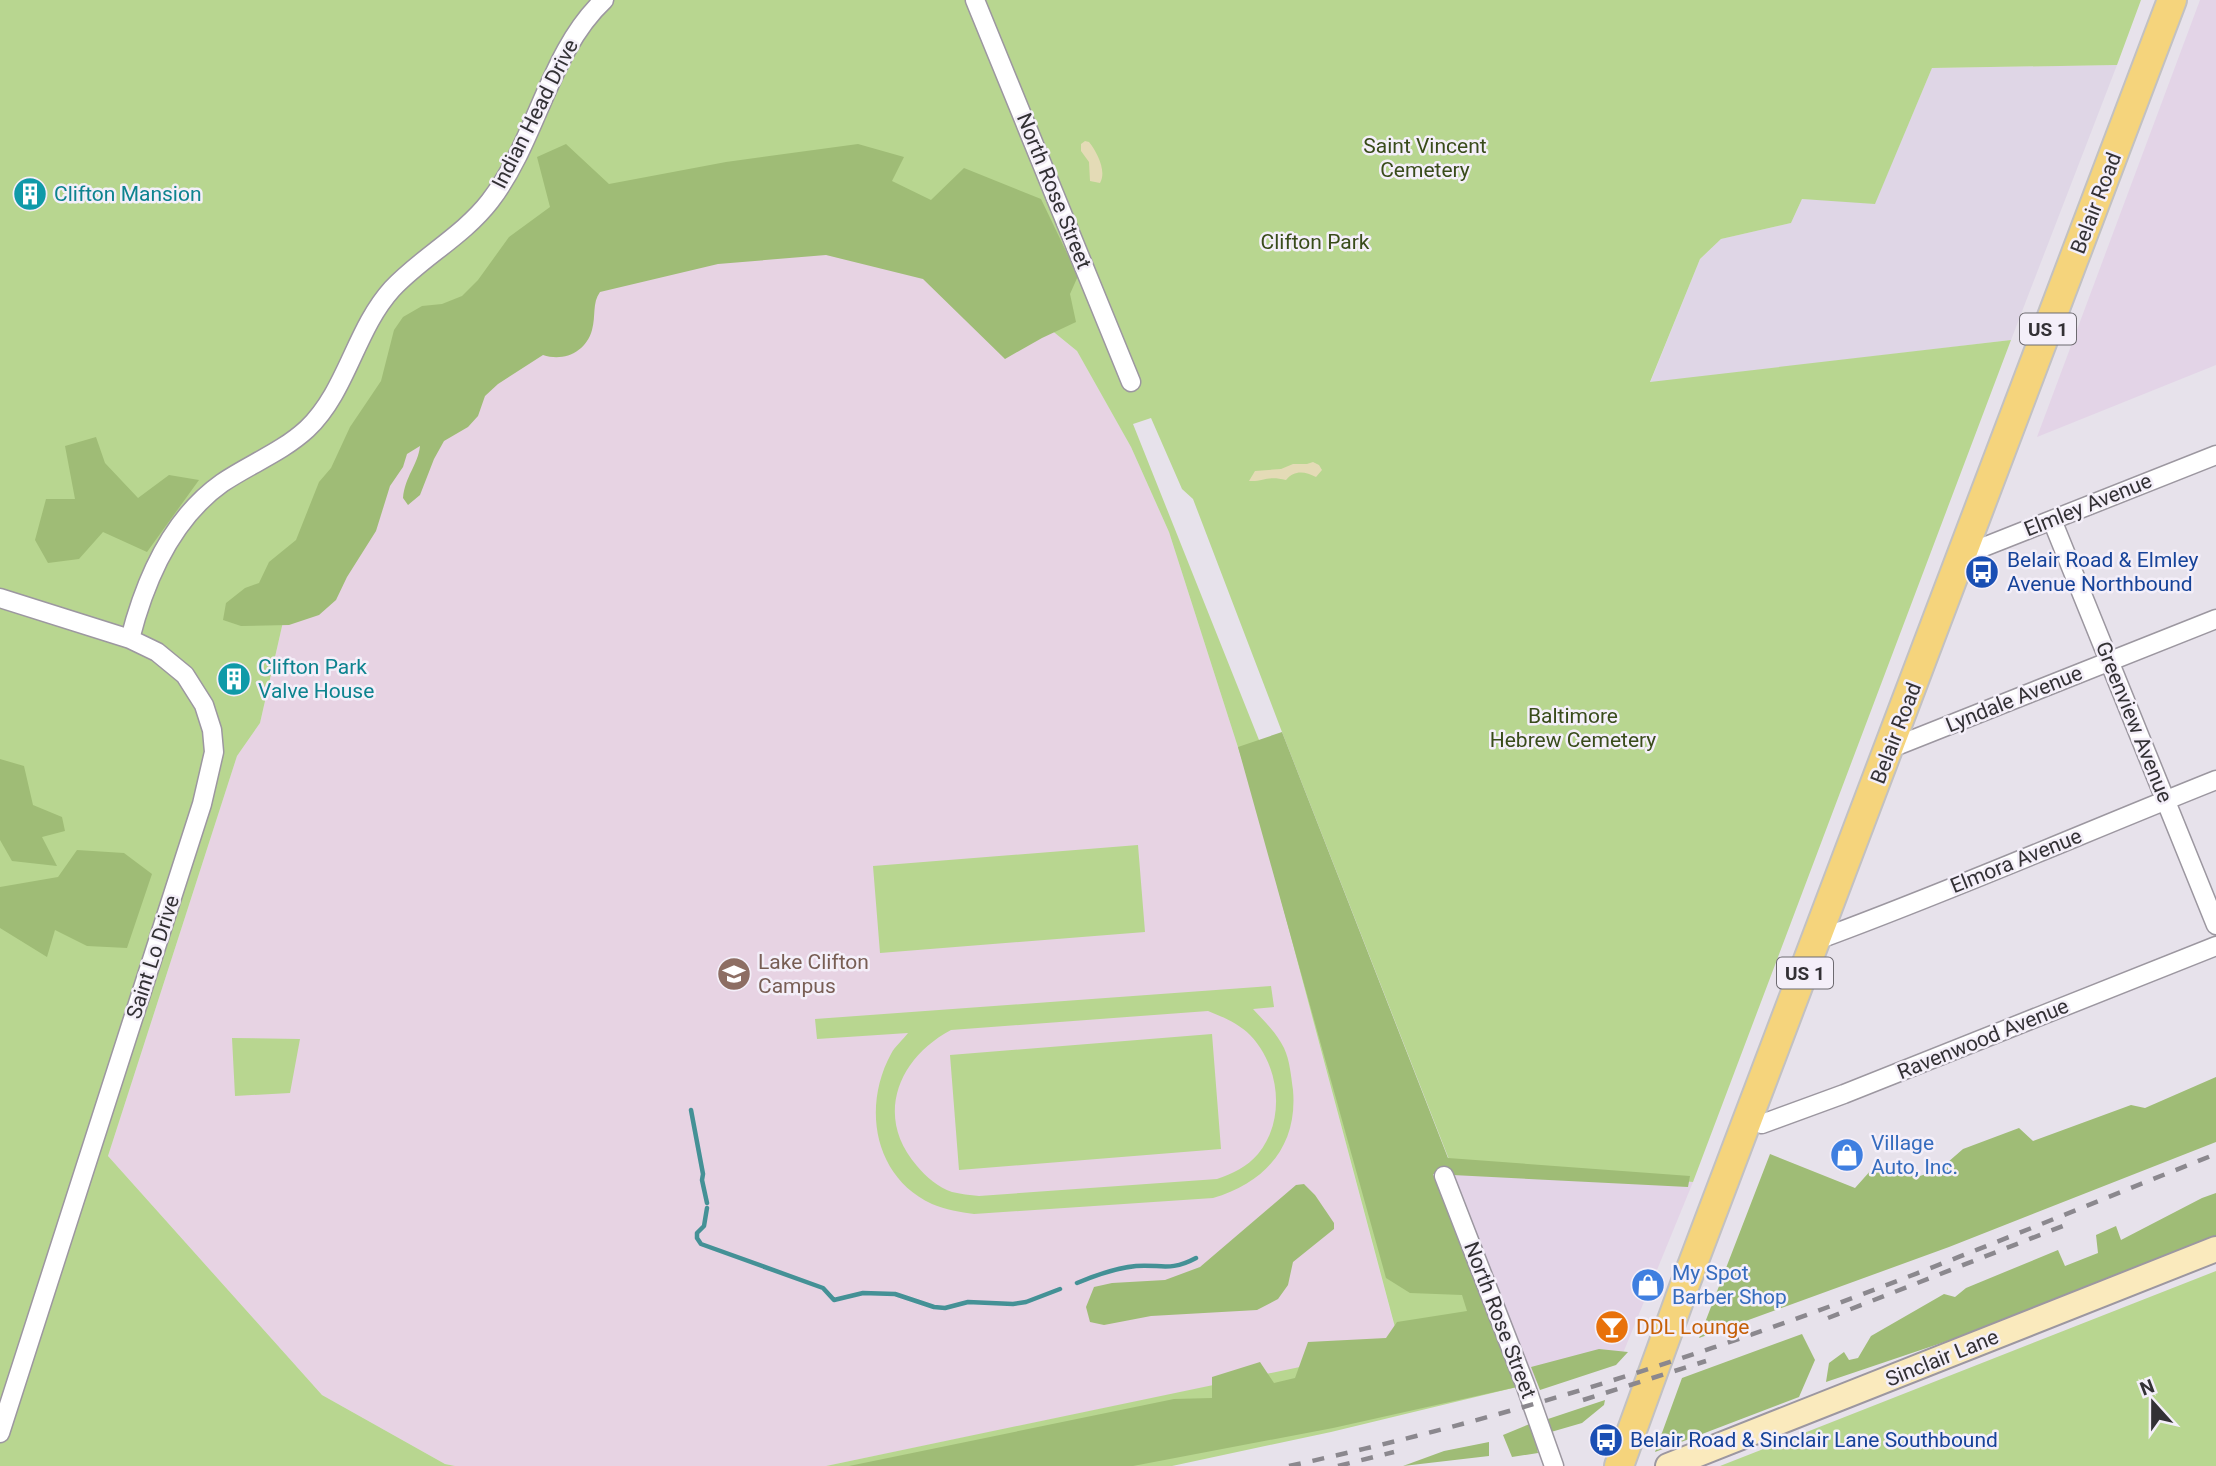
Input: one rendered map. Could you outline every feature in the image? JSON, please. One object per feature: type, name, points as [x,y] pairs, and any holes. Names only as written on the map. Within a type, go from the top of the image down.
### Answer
[{"type":"main road","name":"Belair Road","points":[[1619,1466],[2172,0]]},
{"type":"main road","name":"Sinclair Lane","points":[[1668,1466],[2216,1249]]},
{"type":"street","name":"Indian Head Drive","points":[[130,639],[153,569],[186,516],[203,498],[225,482],[308,428],[322,411],[363,332],[391,290],[478,216],[492,199],[526,140],[572,39],[604,0]]},
{"type":"street","name":"North Rose Street","points":[[975,0],[1131,382]]},
{"type":"street","name":"Elmley Avenue","points":[[1961,556],[2216,455]]},
{"type":"street","name":"Greenview Avenue","points":[[2052,520],[2216,925]]},
{"type":"street","name":"Saint Lo Drive","points":[[0,597],[130,639],[170,662],[185,675],[197,691],[210,719],[214,752],[170,906],[0,1433]]},
{"type":"street","name":"Lyndale Avenue","points":[[1889,748],[2216,619]]},
{"type":"street","name":"Elmora Avenue","points":[[1817,940],[1897,911],[1945,889],[2216,780]]},
{"type":"street","name":"Ravenwood Avenue","points":[[1748,1119],[1762,1124],[1844,1094],[2216,946]]},
{"type":"street","name":"North Rose Street","points":[[1444,1176],[1554,1466]]},
{"type":"shaded area","points":[[2200,0],[2216,0],[2216,365],[2037,437]]},
{"type":"shaded area","points":[[2117,65],[2011,340],[1650,383],[1700,259],[1721,239],[1791,223],[1802,199],[1875,203],[1932,68]]},
{"type":"shaded area","name":"Lake Clifton Campus","points":[[669,181],[1006,293],[1077,351],[1131,447],[1169,532],[1252,791],[1400,1347],[826,1466],[455,1466],[445,1464],[322,1395],[108,1156],[237,756],[260,723],[298,556]]},
{"type":"shaded area","points":[[1450,1162],[1693,1182],[1621,1358],[1517,1387],[1432,1174]]},
{"type":"green space","name":"Clifton Park","points":[[0,0],[2141,0],[2117,65],[1932,68],[1875,204],[1802,199],[1791,223],[1721,239],[1700,259],[1650,382],[2011,340],[1693,1182],[1450,1162],[1193,499],[1182,489],[1151,418],[1133,424],[1517,1387],[1331,1432],[1172,1466],[826,1466],[1400,1346],[1252,791],[1169,532],[1131,447],[1077,351],[1006,293],[669,181],[298,556],[260,723],[237,756],[108,1156],[322,1395],[445,1464],[455,1466],[0,1466]]},
{"type":"green space","points":[[566,144],[609,184],[726,162],[858,144],[904,157],[892,181],[931,200],[964,168],[1041,199],[1078,276],[1070,294],[1076,322],[1005,359],[923,279],[826,255],[718,264],[600,292],[592,330],[585,344],[566,356],[543,355],[498,384],[485,396],[478,416],[468,427],[444,441],[420,495],[408,505],[403,498],[404,490],[420,446],[407,454],[403,467],[390,486],[376,531],[336,600],[319,615],[289,625],[241,626],[223,620],[226,603],[245,588],[259,583],[269,562],[296,540],[319,482],[331,468],[350,427],[381,381],[394,330],[403,317],[422,306],[442,304],[462,296],[478,280],[509,237],[550,207],[537,157]]},
{"type":"green space","points":[[96,437],[105,463],[138,498],[169,475],[199,480],[147,552],[103,532],[79,559],[48,563],[35,540],[46,499],[75,499],[65,446]]},
{"type":"green space","points":[[1282,732],[1448,1158],[1690,1176],[1688,1187],[1433,1174],[1517,1387],[1333,1428],[1133,1466],[849,1466],[1174,1399],[1212,1398],[1212,1377],[1260,1362],[1274,1383],[1295,1378],[1308,1342],[1386,1338],[1397,1322],[1467,1311],[1462,1295],[1410,1293],[1386,1278],[1238,747]]},
{"type":"green space","points":[[0,759],[24,766],[33,805],[62,817],[65,831],[42,837],[57,866],[12,861],[0,840]]},
{"type":"green space","points":[[1138,845],[1145,932],[880,953],[873,866]]},
{"type":"green space","points":[[77,850],[124,853],[152,874],[127,948],[87,946],[55,930],[47,957],[0,928],[0,887],[58,877]]},
{"type":"green space","points":[[1271,986],[1274,1007],[1253,1009],[1278,1037],[1288,1058],[1293,1090],[1290,1129],[1274,1160],[1262,1172],[1248,1183],[1213,1198],[974,1214],[942,1208],[912,1192],[897,1177],[886,1159],[879,1139],[877,1096],[882,1075],[893,1051],[908,1033],[817,1039],[815,1019]],"holes":[[[1208,1011],[1230,1021],[1250,1035],[1268,1062],[1276,1093],[1276,1110],[1267,1140],[1254,1159],[1228,1175],[1217,1179],[979,1196],[952,1192],[937,1184],[928,1178],[904,1147],[897,1128],[895,1109],[898,1090],[917,1056],[951,1030]]]},
{"type":"green space","points":[[1212,1034],[1221,1149],[959,1170],[950,1055]]},
{"type":"green space","points":[[232,1038],[300,1039],[290,1093],[235,1096]]},
{"type":"green space","points":[[2216,1077],[2216,1142],[1949,1247],[1699,1338],[1770,1154],[1855,1188],[1872,1169],[1920,1176],[1940,1169],[1963,1149],[2019,1128],[2033,1141],[2131,1105],[2145,1108]]},
{"type":"green space","points":[[1304,1184],[1334,1223],[1334,1229],[1293,1262],[1288,1285],[1278,1299],[1257,1310],[1151,1316],[1104,1325],[1090,1322],[1086,1307],[1094,1287],[1112,1283],[1165,1280],[1200,1267],[1296,1185]]},
{"type":"green space","points":[[2216,1193],[2216,1236],[1983,1329],[1826,1382],[1829,1363],[1844,1352],[1849,1360],[1858,1358],[1871,1336],[1944,1294],[1955,1297],[1966,1288],[2058,1250],[2065,1266],[2098,1253],[2096,1235],[2116,1226],[2121,1240]]},
{"type":"green space","points":[[2216,1271],[2216,1466],[1720,1466]]},
{"type":"green space","points":[[1802,1334],[1815,1360],[1799,1397],[1655,1452],[1682,1378]]},
{"type":"green space","points":[[1599,1349],[1628,1352],[1616,1365],[1540,1390],[1531,1367]]},
{"type":"green space","points":[[1605,1400],[1604,1405],[1582,1423],[1551,1432],[1542,1421]]},
{"type":"green space","points":[[1532,1423],[1538,1453],[1512,1457],[1503,1435]]},
{"type":"green space","points":[[1489,1442],[1489,1456],[1403,1466],[1444,1451]]},
{"type":"sand","points":[[1085,141],[1092,146],[1100,162],[1100,183],[1090,181],[1089,162],[1081,151],[1081,144]]},
{"type":"sand","points":[[1313,462],[1322,470],[1316,477],[1300,472],[1286,480],[1274,478],[1249,481],[1255,471]]},
{"type":"waterway","points":[[691,1110],[707,1203]]},
{"type":"waterway","points":[[707,1208],[704,1226],[697,1233],[701,1244],[823,1288],[834,1300],[863,1293],[895,1294],[945,1308],[968,1302],[1026,1302],[1060,1289]]},
{"type":"waterway","points":[[1077,1283],[1121,1268],[1172,1266],[1196,1258]]},
{"type":"railway","points":[[1289,1466],[1494,1415],[1763,1331],[2023,1232],[2216,1154]]},
{"type":"railway","points":[[1828,1318],[2073,1222]]},
{"type":"railway","points":[[1583,1400],[1706,1361]]},
{"type":"railway","points":[[1338,1466],[1394,1452]]},
{"type":"place","name":"Clifton Mansion","points":[[30,194]]},
{"type":"place","name":"Belair Road & Elmley Avenue Northbound","points":[[1982,572]]},
{"type":"place","name":"Clifton Park Valve House","points":[[234,679]]},
{"type":"place","name":"Lake Clifton Campus","points":[[734,974]]},
{"type":"place","name":"Village Auto, Inc.","points":[[1847,1155]]},
{"type":"place","name":"My Spot Barber Shop","points":[[1648,1285]]},
{"type":"place","name":"DDL Lounge","points":[[1612,1327]]},
{"type":"place","name":"Belair Road & Sinclair Lane Southbound","points":[[1606,1440]]},
{"type":"park label","name":"Saint Vincent Cemetery","points":[[1425,158]]},
{"type":"park label","name":"Baltimore Hebrew Cemetery","points":[[1573,728]]}]
